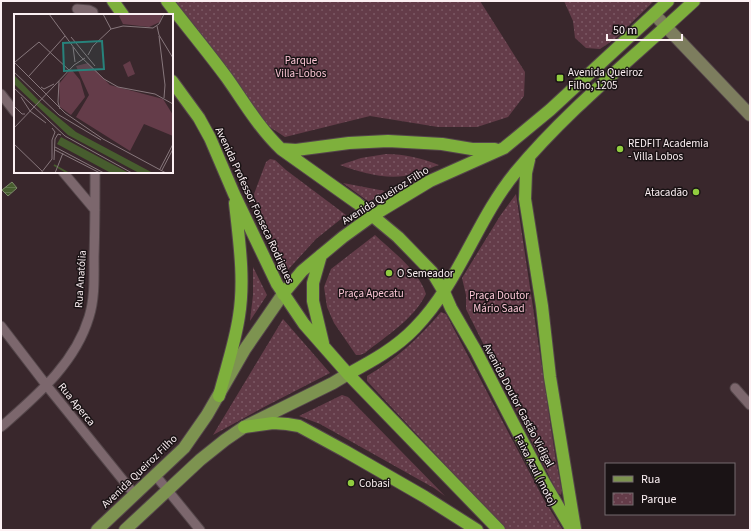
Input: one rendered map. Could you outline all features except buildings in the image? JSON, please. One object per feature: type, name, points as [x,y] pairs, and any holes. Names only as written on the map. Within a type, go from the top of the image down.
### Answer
[{"type":"highway","points":[[113,1],[122,14]]},
{"type":"highway","points":[[167,1],[226,77],[264,131],[280,148],[357,203],[398,237],[432,272],[444,292]]},
{"type":"highway","name":"Avenida Queiroz Filho","points":[[283,294],[302,271],[343,236],[372,216],[430,181],[504,148],[550,110],[668,1]]},
{"type":"highway","points":[[498,530],[348,374],[385,353],[416,328],[444,292],[492,205],[530,156],[571,114],[694,1]]},
{"type":"highway","name":"Avenida Professor Fonseca Rodrigues","points":[[173,82],[199,118],[210,138],[234,194],[283,294],[304,324],[348,374]]},
{"type":"highway","points":[[280,148],[296,150],[349,143],[388,141],[442,144],[486,150],[504,148]]},
{"type":"highway","points":[[530,156],[526,173],[525,199],[542,306],[550,377],[572,530]]},
{"type":"highway","points":[[219,396],[240,310],[240,251],[234,194]]},
{"type":"highway","points":[[321,255],[313,283],[313,301],[316,319],[324,347]]},
{"type":"highway","name":"Avenida Doutor Gastão Vidigal","points":[[444,292],[451,308],[541,477],[572,530]]},
{"type":"highway","points":[[244,427],[273,423],[299,426],[425,497],[477,530]]},
{"type":"main road","name":"Avenida Queiroz Filho","points":[[97,530],[184,448],[219,396],[245,349],[283,294]]},
{"type":"main road","points":[[125,530],[225,440],[244,427],[333,383],[348,374]]},
{"type":"street","points":[[77,9],[89,10],[93,12],[93,14]]},
{"type":"street","points":[[654,14],[750,116]]},
{"type":"street","points":[[1,94],[14,111]]},
{"type":"street","points":[[64,173],[95,210]]},
{"type":"street","name":"Rua Anatólia","points":[[1,427],[47,386],[71,354],[89,318],[94,284],[95,173]]},
{"type":"street","name":"Rua Aperca","points":[[1,326],[47,386],[135,495]]},
{"type":"street","points":[[735,388],[750,405]]},
{"type":"street","points":[[156,476],[200,530]]},
{"type":"green space","name":"Parque Villa-Lobos","points":[[172,1],[480,1],[525,72],[524,96],[508,117],[477,127],[438,127],[370,116],[285,137],[265,124]]},
{"type":"green space","points":[[564,1],[654,1],[615,39],[600,49],[586,48],[575,38],[573,21]]},
{"type":"green space","points":[[386,154],[413,157],[439,165],[413,174],[388,177],[355,170],[340,165],[361,158]]},
{"type":"green space","points":[[270,159],[275,160],[346,215],[316,239],[285,273],[255,200],[254,194],[266,162]]},
{"type":"green space","points":[[343,183],[385,191],[369,202]]},
{"type":"green space","name":"Praça Doutor Mário Saad","points":[[516,194],[556,461],[562,491],[561,495],[557,492],[466,309],[466,295],[462,278],[500,216]]},
{"type":"green space","name":"Praça Apecatu","points":[[375,235],[411,269],[426,294],[421,303],[399,326],[365,353],[356,355],[334,323],[327,307],[324,287],[331,269]]},
{"type":"green space","points":[[253,267],[267,295],[250,321],[253,295]]},
{"type":"green space","points":[[441,312],[446,314],[544,500],[563,530],[506,530],[367,381],[367,376],[407,347]]},
{"type":"green space","points":[[283,319],[330,373],[213,435]]},
{"type":"green space","points":[[342,395],[348,397],[445,496],[434,488],[320,424],[299,416]]},
{"type":"shaded area","points":[[12,182],[17,188],[8,196],[2,190]]},
{"type":"place","name":"Avenida Queiroz Filho, 1205","points":[[560,78]]},
{"type":"place","name":"REDFIT Academia - Villa Lobos","points":[[620,149]]},
{"type":"place","name":"Atacadão","points":[[696,192]]},
{"type":"place","name":"O Semeador","points":[[389,273]]},
{"type":"place","name":"Cobasi","points":[[351,483]]}]
